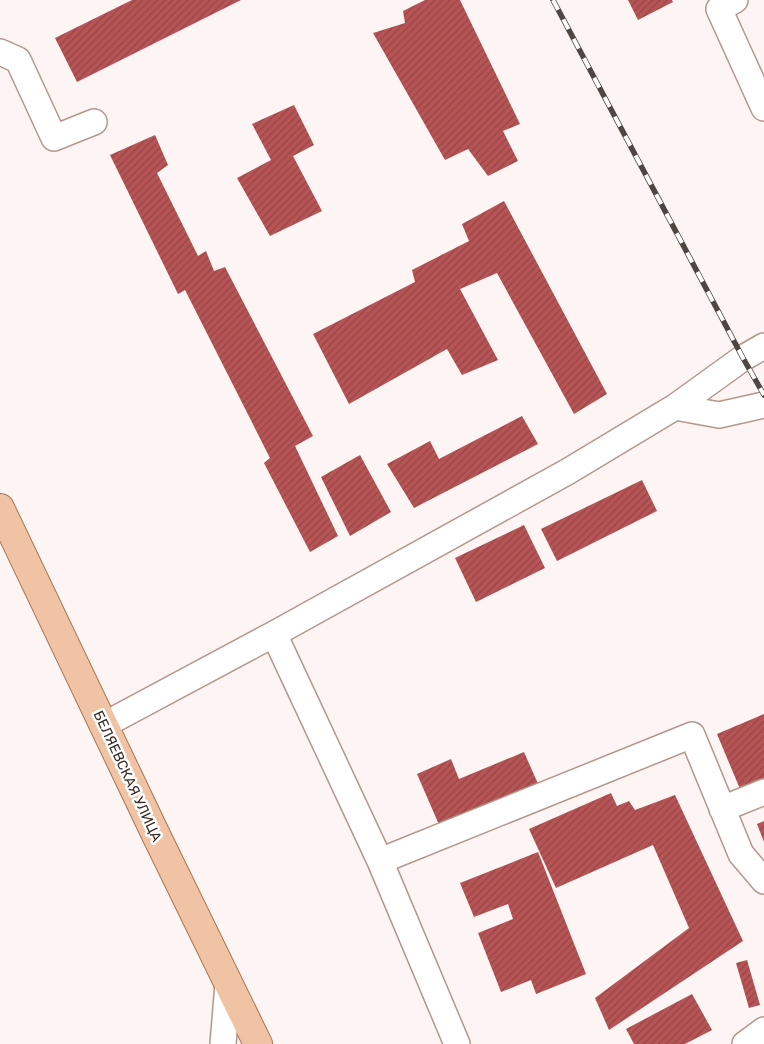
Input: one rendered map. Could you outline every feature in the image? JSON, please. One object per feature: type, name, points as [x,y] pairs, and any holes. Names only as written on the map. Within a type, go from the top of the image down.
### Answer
[{"type":"main road","name":"БЕЛЯЕВСКАЯ УЛИЦА","points":[[0,508],[258,1044]]},
{"type":"street","points":[[735,0],[719,9],[764,108]]},
{"type":"street","points":[[0,52],[18,60],[54,138],[94,122]]},
{"type":"street","points":[[104,725],[274,634],[567,472],[675,408],[743,358],[764,346]]},
{"type":"street","points":[[675,408],[719,415],[764,405]]},
{"type":"street","points":[[274,634],[380,861],[457,1044]]},
{"type":"street","points":[[380,861],[692,735],[741,854],[764,881]]},
{"type":"street","points":[[722,808],[764,792]]},
{"type":"street","points":[[223,1044],[228,984]]},
{"type":"street","points":[[745,1044],[764,1030]]},
{"type":"building","points":[[132,0],[241,0],[77,82],[55,38]]},
{"type":"building","points":[[425,0],[460,0],[520,124],[503,131],[518,161],[488,176],[468,149],[445,160],[373,33],[405,23],[403,11]]},
{"type":"building","points":[[628,0],[672,0],[673,2],[638,20]]},
{"type":"building","points":[[294,105],[314,145],[293,156],[322,211],[270,236],[237,178],[271,160],[252,124]]},
{"type":"building","points":[[155,135],[168,165],[157,173],[198,256],[206,251],[214,271],[225,267],[313,436],[295,446],[338,536],[310,552],[264,463],[270,458],[185,290],[178,294],[110,155]]},
{"type":"building","points":[[504,201],[607,394],[574,414],[497,273],[460,289],[498,360],[462,375],[447,349],[349,404],[313,334],[415,282],[412,270],[469,241],[462,224]]},
{"type":"building","points":[[522,416],[538,444],[414,508],[387,464],[430,441],[439,459]]},
{"type":"building","points":[[360,455],[391,512],[350,536],[321,477]]},
{"type":"building","points":[[642,480],[657,511],[557,561],[541,529]]},
{"type":"building","points":[[524,525],[545,568],[476,602],[455,558]]},
{"type":"building","points":[[764,714],[764,779],[740,789],[717,734]]},
{"type":"building","points":[[524,752],[539,786],[440,827],[417,774],[451,759],[459,779]]},
{"type":"building","points":[[611,793],[617,806],[629,801],[635,810],[675,795],[743,941],[609,1030],[595,998],[689,928],[653,845],[556,888],[529,829]]},
{"type":"building","points":[[764,821],[764,842],[757,824]]},
{"type":"building","points":[[538,852],[586,974],[536,994],[531,980],[501,992],[478,933],[513,919],[508,904],[474,917],[460,883]]},
{"type":"building","points":[[747,960],[760,1005],[749,1008],[736,963]]},
{"type":"building","points":[[692,994],[712,1030],[685,1044],[634,1044],[626,1029]]},
{"type":"railway","points":[[553,0],[764,395]]}]
